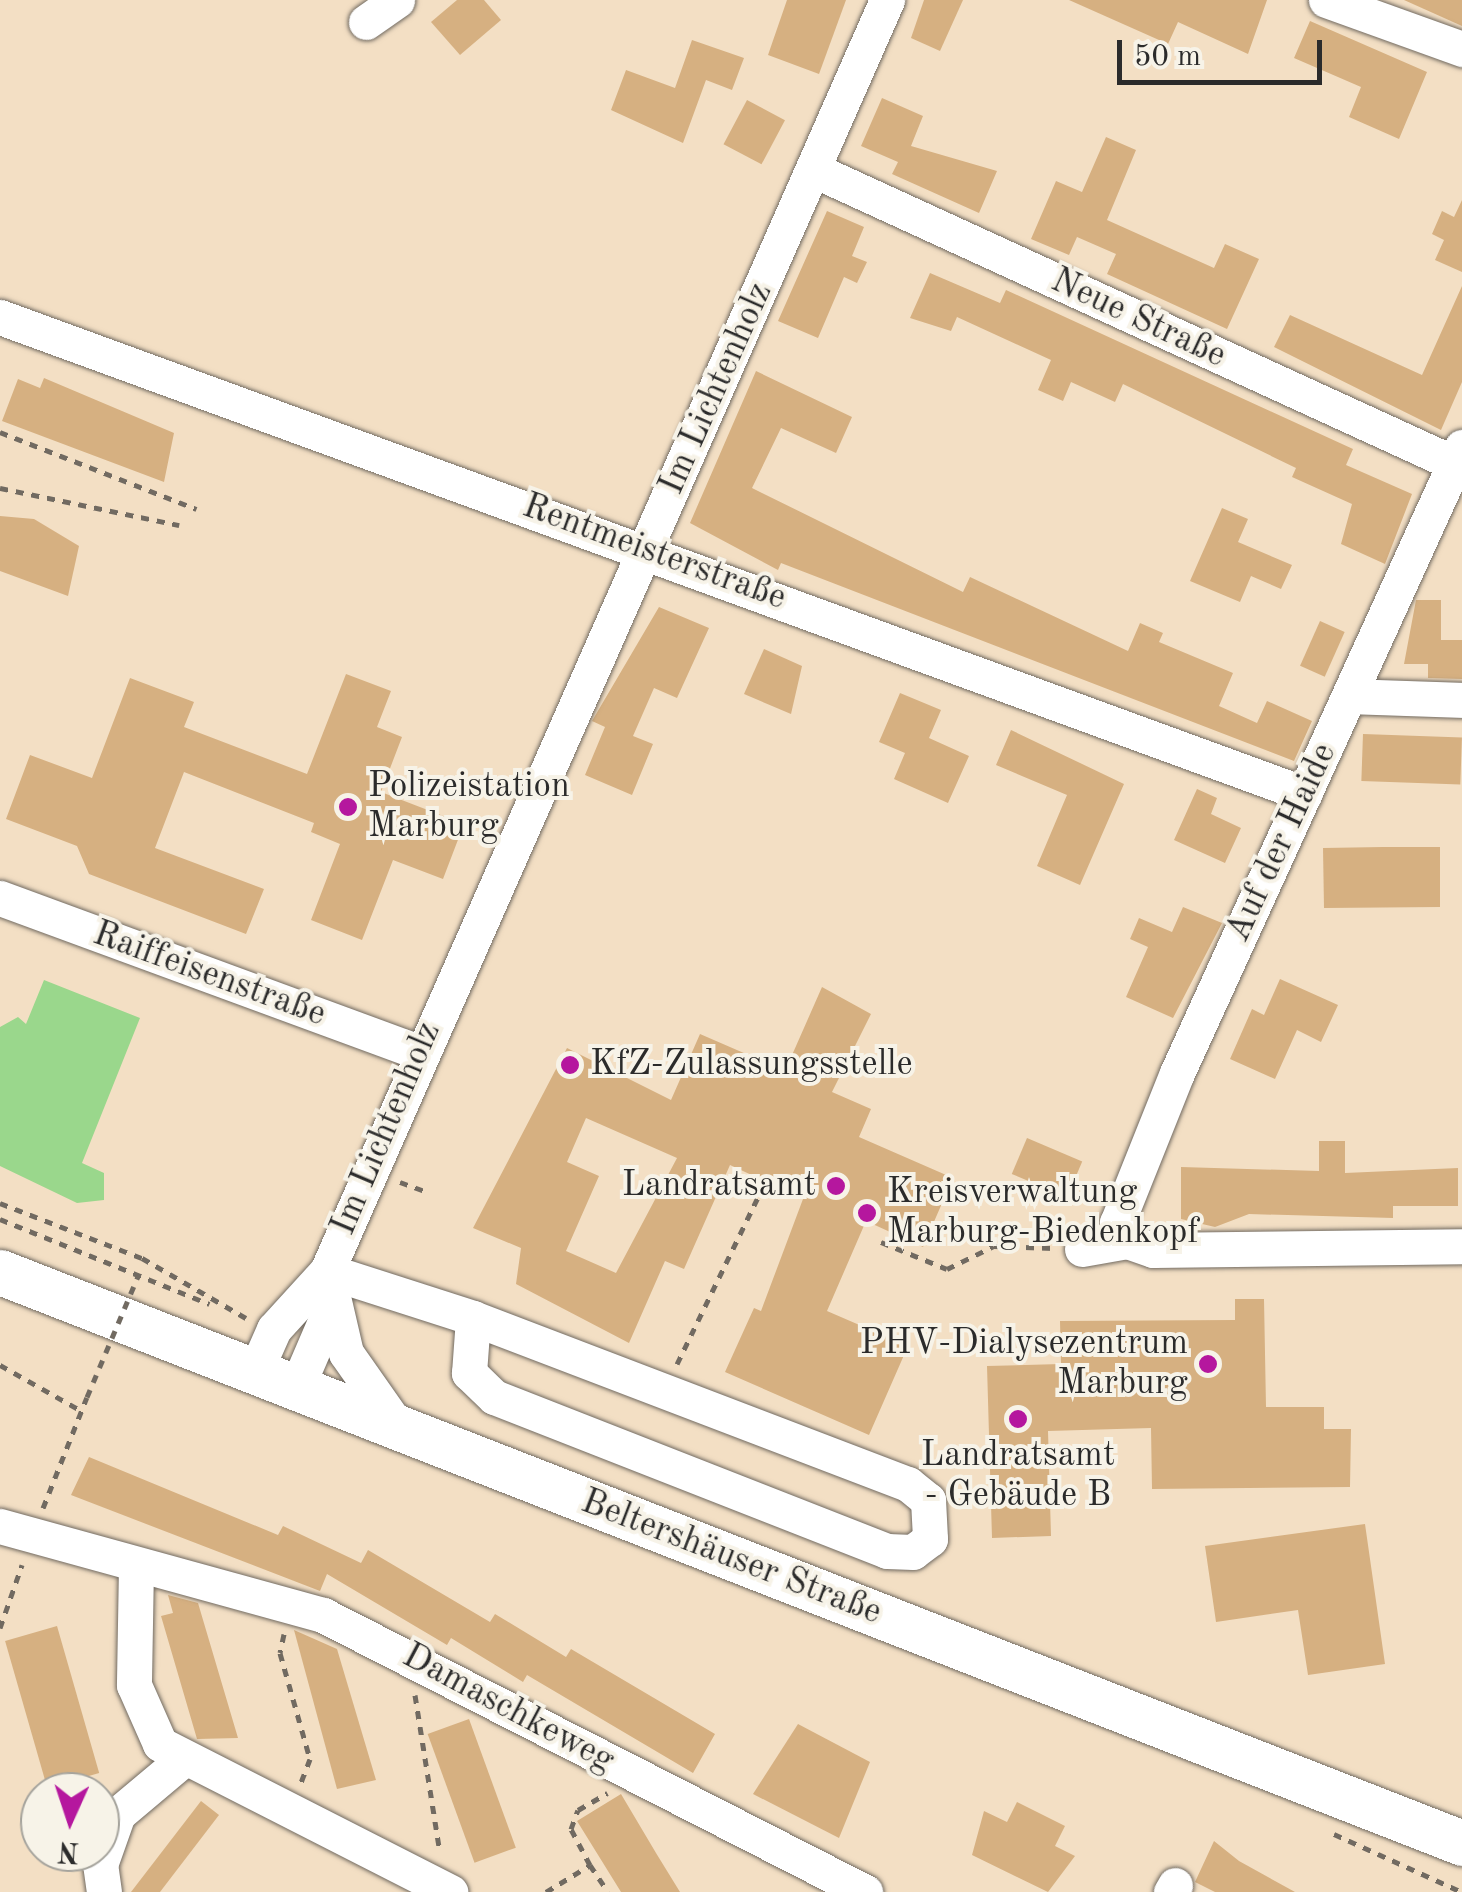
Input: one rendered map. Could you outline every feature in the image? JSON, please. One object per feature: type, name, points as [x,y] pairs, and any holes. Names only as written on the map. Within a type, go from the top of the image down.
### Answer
[{"type":"main road","name":"Beltershäuser Straße","points":[[0,1272],[1462,1844]]},
{"type":"street","points":[[366,22],[397,0]]},
{"type":"street","name":"Im Lichtenholz","points":[[254,1372],[274,1329],[327,1271],[418,1052],[646,549],[887,0]]},
{"type":"street","points":[[1326,0],[1462,50]]},
{"type":"street","name":"Neue Straße","points":[[814,170],[1460,459]]},
{"type":"street","name":"Rentmeisterstraße","points":[[0,316],[646,549],[1306,794]]},
{"type":"street","name":"Auf der Haide","points":[[1127,1242],[1117,1223],[1176,1073],[1460,459]]},
{"type":"street","points":[[1350,696],[1462,700]]},
{"type":"street","name":"Raiffeisenstraße","points":[[0,898],[418,1052]]},
{"type":"street","points":[[1082,1248],[1127,1242],[1153,1250],[1462,1246]]},
{"type":"street","points":[[327,1271],[473,1318],[908,1484],[928,1500],[930,1538],[913,1552],[886,1551],[494,1397],[468,1373],[473,1318]]},
{"type":"street","name":"Im Lichtenholz","points":[[327,1271],[329,1312],[357,1378],[402,1432]]},
{"type":"street","name":"Im Lichtenholz","points":[[296,1388],[329,1312]]},
{"type":"street","name":"Damaschkeweg","points":[[16,1530],[290,1606],[408,1655],[865,1892]]},
{"type":"street","points":[[136,1566],[134,1685],[160,1744],[180,1762],[444,1886]]},
{"type":"street","points":[[104,1892],[100,1865],[118,1814],[180,1762]]},
{"type":"path","points":[[0,432],[196,509]]},
{"type":"path","points":[[0,488],[179,525]]},
{"type":"path","points":[[695,1371],[677,1364],[766,1181]]},
{"type":"path","points":[[0,1219],[209,1304]]},
{"type":"path","points":[[880,1242],[948,1269],[994,1246],[1082,1248]]},
{"type":"path","points":[[0,1628],[16,1530],[81,1410],[139,1274]]},
{"type":"path","points":[[0,1365],[81,1410]]},
{"type":"path","points":[[288,1812],[310,1759],[280,1652],[290,1606]]},
{"type":"path","points":[[408,1655],[441,1840],[444,1886]]},
{"type":"path","points":[[608,1892],[571,1829],[578,1810],[643,1779]]},
{"type":"path","points":[[546,1892],[590,1865]]},
{"type":"path","points":[[1407,1867],[1462,1892]]},
{"type":"green space","points":[[44,980],[140,1018],[82,1163],[104,1173],[104,1200],[77,1203],[0,1166],[0,1027],[18,1017],[26,1024]]},
{"type":"building","points":[[457,0],[484,0],[501,20],[460,55],[431,22]]},
{"type":"building","points":[[787,0],[846,0],[819,74],[768,55]]},
{"type":"building","points":[[924,0],[963,0],[940,51],[911,38]]},
{"type":"building","points":[[1069,0],[1267,0],[1248,54],[1178,22],[1168,44]]},
{"type":"building","points":[[1404,0],[1462,0],[1462,26]]},
{"type":"building","points":[[1310,21],[1427,72],[1399,139],[1349,117],[1361,87],[1294,58]]},
{"type":"building","points":[[692,40],[744,58],[732,90],[706,80],[683,143],[611,110],[626,70],[675,88]]},
{"type":"building","points":[[882,98],[923,116],[911,146],[997,171],[979,213],[892,174],[898,162],[861,146]]},
{"type":"building","points":[[747,100],[785,120],[761,164],[724,144]]},
{"type":"building","points":[[1106,137],[1136,150],[1107,220],[1214,268],[1225,244],[1259,259],[1227,329],[1107,274],[1116,254],[1077,237],[1069,255],[1031,239],[1056,181],[1082,192]]},
{"type":"building","points":[[1462,200],[1462,272],[1435,260],[1444,240],[1432,234],[1442,211],[1454,217]]},
{"type":"building","points":[[827,211],[864,227],[852,256],[867,262],[857,283],[844,277],[818,338],[778,321]]},
{"type":"building","points":[[930,273],[1000,303],[1006,290],[1353,449],[1346,465],[1412,494],[1385,564],[1341,544],[1352,504],[1292,477],[1296,468],[1123,384],[1115,402],[1071,382],[1063,401],[1038,390],[1051,360],[957,317],[951,331],[910,318]]},
{"type":"building","points":[[1462,286],[1462,382],[1441,430],[1274,347],[1290,315],[1422,375]]},
{"type":"building","points":[[756,371],[852,417],[836,453],[781,428],[752,488],[963,592],[970,577],[1128,651],[1140,623],[1163,633],[1159,642],[1233,673],[1219,706],[1257,723],[1267,701],[1312,721],[1294,761],[781,563],[778,570],[690,523]]},
{"type":"building","points":[[44,378],[174,433],[164,482],[2,421],[18,379],[40,388]]},
{"type":"building","points":[[1222,508],[1248,519],[1238,542],[1292,565],[1281,589],[1251,576],[1240,602],[1190,581]]},
{"type":"building","points":[[0,516],[34,519],[79,546],[68,596],[0,571]]},
{"type":"building","points":[[1416,600],[1441,600],[1441,640],[1462,640],[1462,679],[1428,678],[1428,664],[1404,664]]},
{"type":"building","points":[[659,607],[709,628],[677,698],[654,688],[633,736],[653,744],[632,795],[585,775],[605,727],[592,721]]},
{"type":"building","points":[[1320,621],[1345,632],[1325,677],[1300,666]]},
{"type":"building","points":[[764,649],[802,666],[791,714],[744,694]]},
{"type":"building","points":[[346,674],[391,691],[377,727],[402,737],[381,792],[464,824],[443,879],[393,860],[362,940],[311,920],[340,844],[311,832],[314,823],[184,772],[155,848],[264,889],[246,934],[89,874],[77,846],[6,819],[30,755],[92,778],[130,678],[194,702],[184,727],[307,774]]},
{"type":"building","points":[[900,693],[941,710],[929,738],[969,756],[948,803],[894,779],[905,753],[879,742]]},
{"type":"building","points":[[1011,730],[1124,784],[1080,885],[1037,866],[1067,795],[996,765]]},
{"type":"building","points":[[1363,734],[1462,737],[1460,784],[1361,781]]},
{"type":"building","points":[[1197,789],[1217,798],[1211,814],[1241,828],[1225,863],[1174,840]]},
{"type":"building","points":[[1440,847],[1440,907],[1324,908],[1323,848]]},
{"type":"building","points":[[1183,907],[1222,923],[1173,1018],[1126,997],[1148,947],[1130,939],[1139,918],[1172,932]]},
{"type":"building","points":[[1280,979],[1338,1005],[1321,1042],[1297,1030],[1275,1079],[1230,1059],[1252,1009],[1264,1015]]},
{"type":"building","name":"Kreisverwaltung Marburg-Biedenkopf","points":[[822,987],[871,1014],[832,1092],[871,1109],[859,1137],[953,1178],[923,1247],[866,1221],[827,1311],[908,1346],[869,1435],[725,1372],[754,1308],[761,1311],[803,1199],[730,1165],[684,1269],[665,1261],[629,1343],[516,1284],[521,1248],[473,1228],[567,1048],[671,1100],[700,1034],[785,1071]],"holes":[[[586,1118],[677,1158],[616,1273],[566,1251],[599,1176],[567,1162]]]},
{"type":"building","points":[[1027,1138],[1082,1161],[1067,1197],[1012,1174]]},
{"type":"building","points":[[1319,1141],[1345,1141],[1345,1173],[1458,1168],[1458,1206],[1393,1206],[1393,1218],[1249,1214],[1215,1227],[1181,1219],[1181,1167],[1319,1171]]},
{"type":"building","points":[[1235,1299],[1264,1299],[1266,1407],[1324,1407],[1324,1429],[1351,1429],[1350,1487],[1152,1489],[1151,1428],[1048,1431],[1051,1536],[992,1538],[987,1366],[1061,1364],[1060,1321],[1235,1320]]},
{"type":"building","points":[[89,1457],[278,1535],[283,1526],[361,1563],[368,1550],[490,1622],[495,1614],[566,1657],[571,1649],[715,1734],[693,1773],[527,1675],[523,1682],[451,1638],[447,1645],[327,1574],[320,1591],[71,1495]]},
{"type":"building","points":[[1365,1524],[1385,1664],[1308,1675],[1298,1610],[1216,1622],[1205,1546]]},
{"type":"building","points":[[168,1595],[198,1603],[238,1738],[197,1739],[161,1616],[173,1613]]},
{"type":"building","points":[[57,1626],[99,1772],[43,1772],[5,1641]]},
{"type":"building","points":[[294,1630],[337,1649],[376,1780],[337,1789]]},
{"type":"building","points":[[469,1719],[516,1848],[475,1863],[428,1734]]},
{"type":"building","points":[[798,1724],[870,1762],[839,1838],[753,1794]]},
{"type":"building","points":[[621,1794],[680,1892],[621,1892],[577,1821]]},
{"type":"building","points":[[201,1801],[219,1815],[160,1892],[131,1892]]},
{"type":"building","points":[[1017,1802],[1065,1826],[1055,1846],[1075,1856],[1048,1892],[972,1855],[984,1811],[1007,1822]]},
{"type":"building","points":[[1214,1841],[1239,1861],[1295,1892],[1215,1892],[1195,1882]]},
{"type":"place","name":"Polizeistation Marburg","points":[[348,807]]},
{"type":"place","name":"KfZ-Zulassungsstelle","points":[[570,1065]]},
{"type":"place","name":"Landratsamt","points":[[836,1186]]},
{"type":"place","name":"Kreisverwaltung Marburg-Biedenkopf","points":[[867,1213]]},
{"type":"place","name":"PHV-Dialysezentrum Marburg","points":[[1208,1364]]},
{"type":"place","name":"Landratsamt - Gebäude B","points":[[1018,1419]]}]
